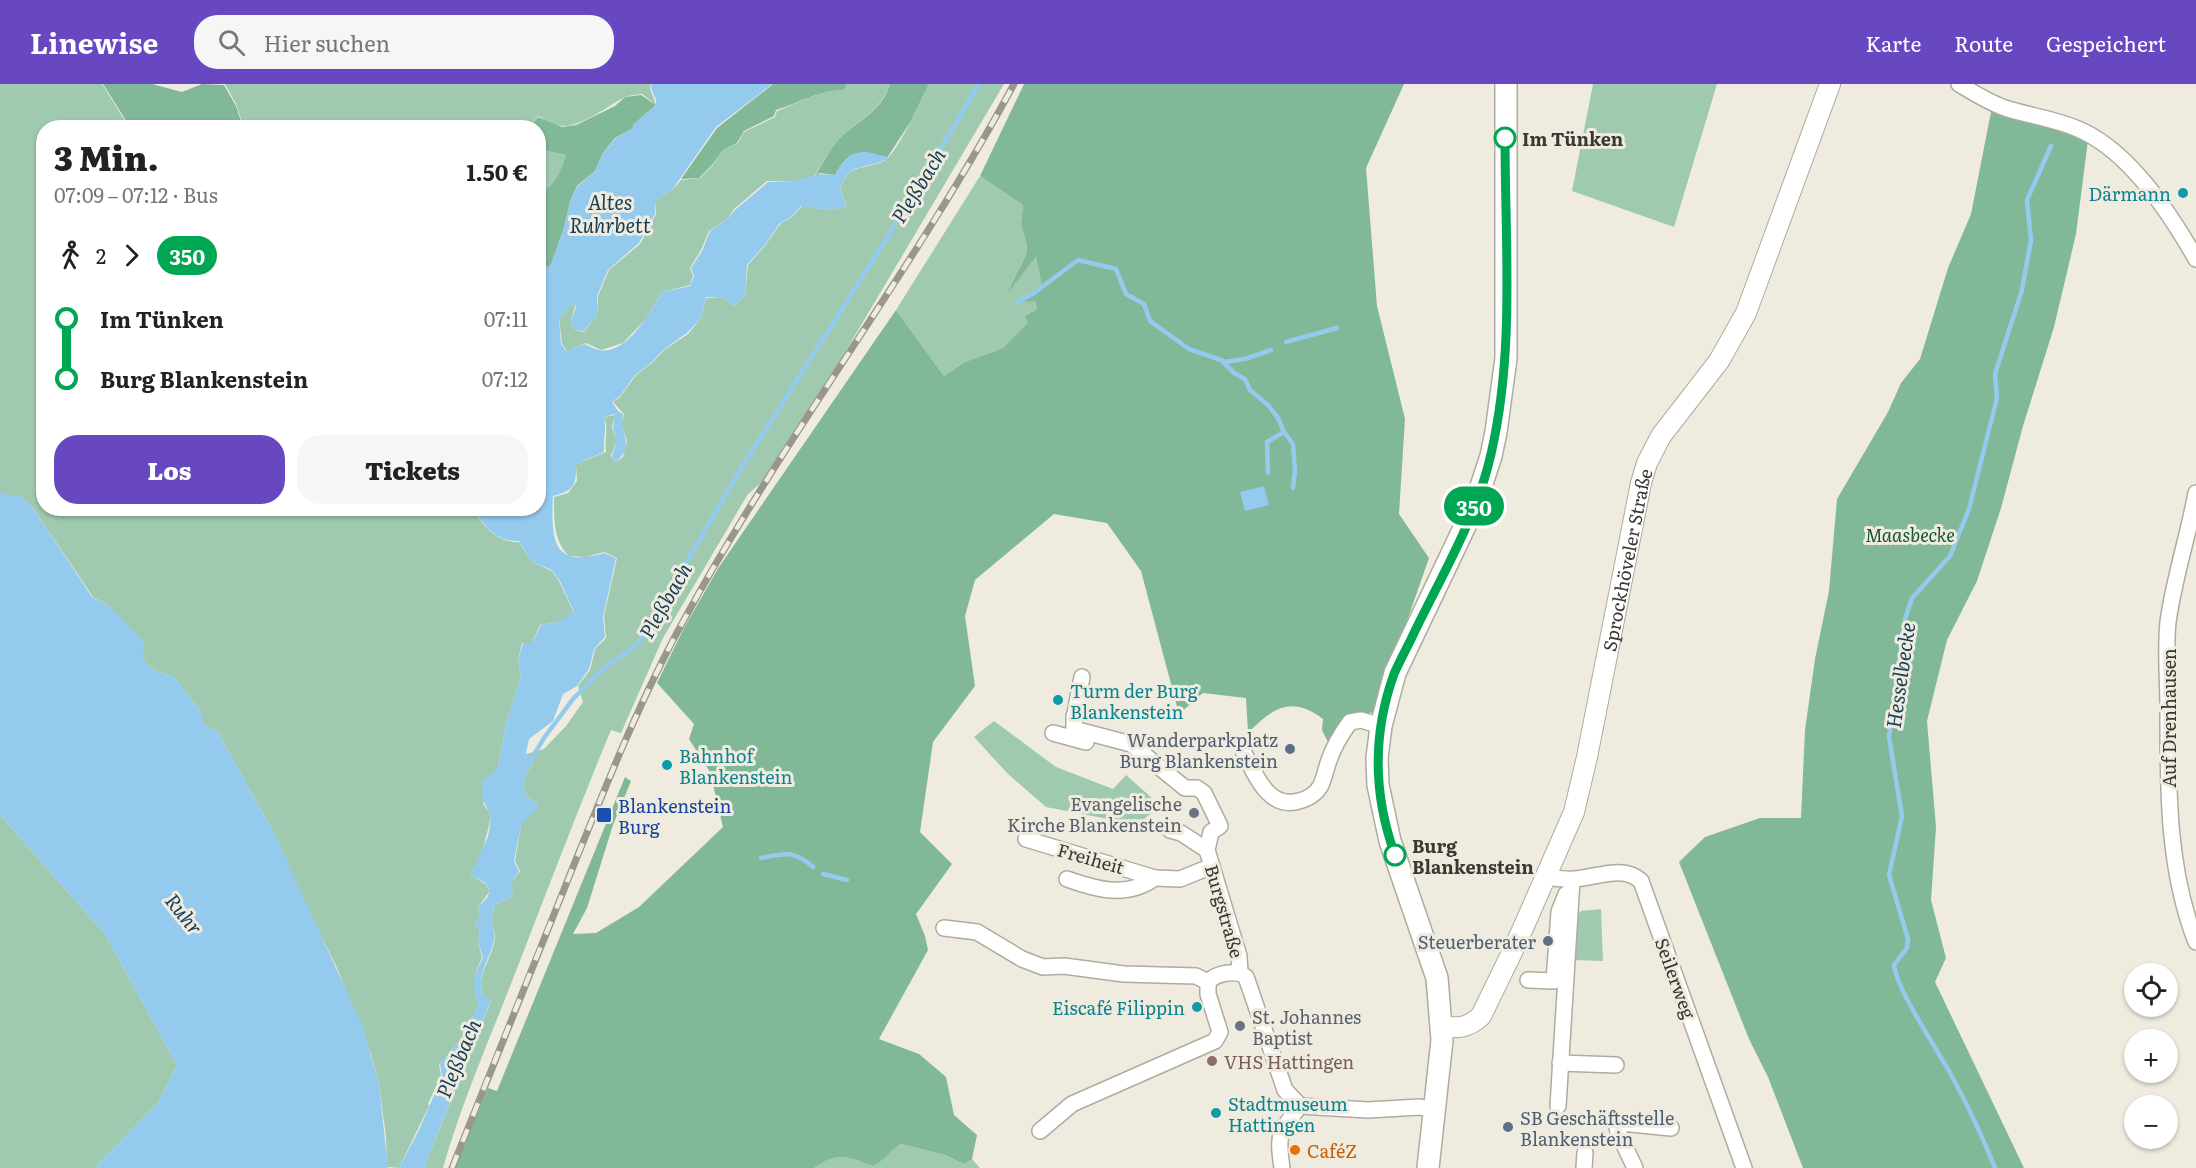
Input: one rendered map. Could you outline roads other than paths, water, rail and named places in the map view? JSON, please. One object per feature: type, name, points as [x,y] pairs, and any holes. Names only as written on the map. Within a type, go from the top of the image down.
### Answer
[{"type":"main road","points":[[1428,1168],[1440,1076],[1443,1027],[1437,978],[1390,841],[1382,812],[1377,767],[1381,726],[1395,674],[1475,505],[1491,456],[1496,432],[1506,358],[1506,84]]},
{"type":"street","name":"Sprockhöveler Straße","points":[[1443,1027],[1462,1028],[1471,1025],[1481,1016],[1568,829],[1576,804],[1635,511],[1647,463],[1661,436],[1719,361],[1746,313],[1830,84]]},
{"type":"street","points":[[1959,84],[2006,109],[2050,119],[2079,129],[2106,144],[2143,181],[2184,238],[2196,260]]},
{"type":"street","name":"Auf Drenhausen","points":[[2196,493],[2177,571],[2168,625],[2168,793],[2175,867],[2196,942]]},
{"type":"street","name":"Burgstraße","points":[[1082,677],[1074,729],[1131,744],[1185,788],[1197,788],[1204,793],[1220,826],[1211,832],[1207,850],[1239,956],[1240,973]]},
{"type":"street","points":[[1243,751],[1261,786],[1272,797],[1283,803],[1293,803],[1305,800],[1320,787],[1335,744],[1350,722],[1361,720],[1381,726]]},
{"type":"street","points":[[1053,734],[1102,746],[1142,752]]},
{"type":"street","name":"Burgstraße","points":[[1170,830],[1181,832],[1207,850]]},
{"type":"street","name":"Freiheit","points":[[1026,838],[1155,878],[1180,879],[1212,866]]},
{"type":"street","name":"Seilerweg","points":[[1546,877],[1572,880],[1625,872],[1634,874],[1641,881],[1744,1168]]},
{"type":"street","name":"Freiheit","points":[[1067,879],[1098,890],[1115,890],[1143,887],[1155,878]]},
{"type":"street","points":[[1528,980],[1554,981],[1559,912],[1572,880]]},
{"type":"street","points":[[1558,1106],[1572,880]]},
{"type":"street","points":[[944,928],[977,932],[1022,959],[1043,967],[1064,966],[1124,974],[1196,976],[1208,982]]},
{"type":"street","points":[[1040,1131],[1072,1104],[1215,1041],[1219,1037],[1219,1025],[1208,994],[1208,982],[1211,978],[1240,973],[1250,984],[1286,1093],[1300,1106],[1368,1110],[1420,1107],[1434,1110]]},
{"type":"street","points":[[1560,1063],[1616,1065]]},
{"type":"street","points":[[1282,1168],[1280,1131],[1300,1106]]},
{"type":"street","points":[[1635,1168],[1617,1127],[1621,1123],[1671,1128]]},
{"type":"water","name":"Altes Ruhrbett","points":[[652,84],[772,84],[716,127],[672,190],[655,200],[655,214],[639,243],[608,270],[597,296],[597,315],[584,331],[575,330],[571,321],[576,307],[573,303],[559,318],[561,344],[566,351],[585,344],[597,350],[609,350],[628,340],[644,321],[662,292],[690,286],[694,276],[691,268],[702,251],[710,231],[727,219],[768,182],[794,181],[820,174],[835,175],[847,159],[860,152],[885,156],[887,159],[853,170],[848,174],[840,190],[847,206],[828,210],[801,206],[791,217],[780,223],[747,265],[745,296],[734,306],[724,297],[706,297],[701,318],[687,333],[663,350],[635,375],[620,396],[612,402],[623,414],[626,445],[621,456],[615,462],[612,456],[617,440],[613,429],[615,414],[604,417],[604,452],[576,464],[573,486],[566,492],[553,496],[555,537],[558,547],[564,553],[574,557],[587,557],[604,553],[616,558],[603,617],[605,637],[594,649],[589,669],[577,686],[563,694],[553,721],[529,739],[526,753],[534,761],[524,779],[523,789],[537,803],[538,809],[521,824],[514,861],[519,871],[510,884],[514,896],[495,904],[491,922],[494,930],[493,945],[481,982],[483,997],[491,1000],[424,1168],[399,1168],[419,1130],[442,1076],[440,1064],[463,1037],[479,1003],[473,985],[483,958],[478,942],[480,931],[475,924],[481,916],[478,907],[490,891],[485,883],[471,875],[490,827],[491,814],[483,799],[483,781],[498,769],[506,724],[521,677],[518,660],[523,643],[532,643],[541,625],[558,622],[574,612],[560,581],[552,570],[532,562],[519,541],[511,541],[498,536],[478,516],[546,516],[546,268],[551,265],[570,202],[577,187],[595,171],[603,153],[616,138],[632,129],[634,124],[656,105]]},
{"type":"water","points":[[1264,486],[1269,505],[1245,511],[1240,492]]},
{"type":"water","name":"Ruhr","points":[[0,494],[21,497],[33,508],[36,516],[38,516],[92,597],[108,605],[144,642],[143,657],[148,666],[174,677],[202,713],[202,720],[206,726],[217,731],[275,835],[363,1027],[379,1084],[388,1168],[97,1168],[98,1164],[158,1103],[177,1065],[105,934],[0,815]]},
{"type":"waterway","name":"Pleßbach","points":[[529,763],[544,738],[573,699],[604,668],[638,644],[742,467],[887,238],[979,84]]},
{"type":"waterway","name":"Hesselbecke","points":[[1995,1168],[1962,1095],[1902,989],[1894,965],[1907,948],[1908,939],[1889,875],[1902,816],[1889,737],[1905,619],[1912,598],[1950,556],[1969,509],[1997,398],[1995,374],[2022,290],[2031,240],[2027,200],[2051,146]]},
{"type":"waterway","points":[[1018,302],[1034,293],[1078,260],[1116,269],[1126,294],[1144,304],[1150,321],[1189,349],[1221,360],[1234,373],[1245,379],[1250,390],[1269,406],[1293,444],[1295,471],[1293,488]]},
{"type":"waterway","points":[[1286,342],[1337,328]]},
{"type":"waterway","points":[[1222,360],[1224,362],[1245,359],[1271,350]]},
{"type":"waterway","points":[[1268,473],[1267,442],[1284,432]]},
{"type":"waterway","points":[[761,858],[795,855],[813,867]]},
{"type":"waterway","points":[[823,874],[847,880]]},
{"type":"railway","points":[[452,1168],[608,782],[668,650],[724,550],[935,219],[1014,84]]},
{"type":"place","name":"Im Tünken","points":[[1505,138]]},
{"type":"place","name":"Därmann","points":[[2183,193]]},
{"type":"place","name":"Turm der Burg Blankenstein","points":[[1058,700]]},
{"type":"place","name":"Wanderparkplatz Burg Blankenstein","points":[[1290,749]]},
{"type":"place","name":"Bahnhof Blankenstein","points":[[667,765]]},
{"type":"place","name":"Evangelische Kirche Blankenstein","points":[[1194,813]]},
{"type":"place","name":"Blankenstein Burg","points":[[604,815]]},
{"type":"place","name":"Burg Blankenstein","points":[[1395,855]]},
{"type":"place","name":"Steuerberater","points":[[1548,941]]},
{"type":"place","name":"Eiscafé Filippin","points":[[1197,1007]]},
{"type":"place","name":"St. Johannes Baptist","points":[[1240,1026]]},
{"type":"place","name":"VHS Hattingen","points":[[1212,1061]]},
{"type":"place","name":"Stadtmuseum Hattingen","points":[[1216,1113]]},
{"type":"place","name":"SB Geschäftsstelle Blankenstein","points":[[1508,1127]]},
{"type":"place","name":"CaféZ","points":[[1295,1150]]},
{"type":"park label","name":"Maasbecke","points":[[1910,534]]}]
